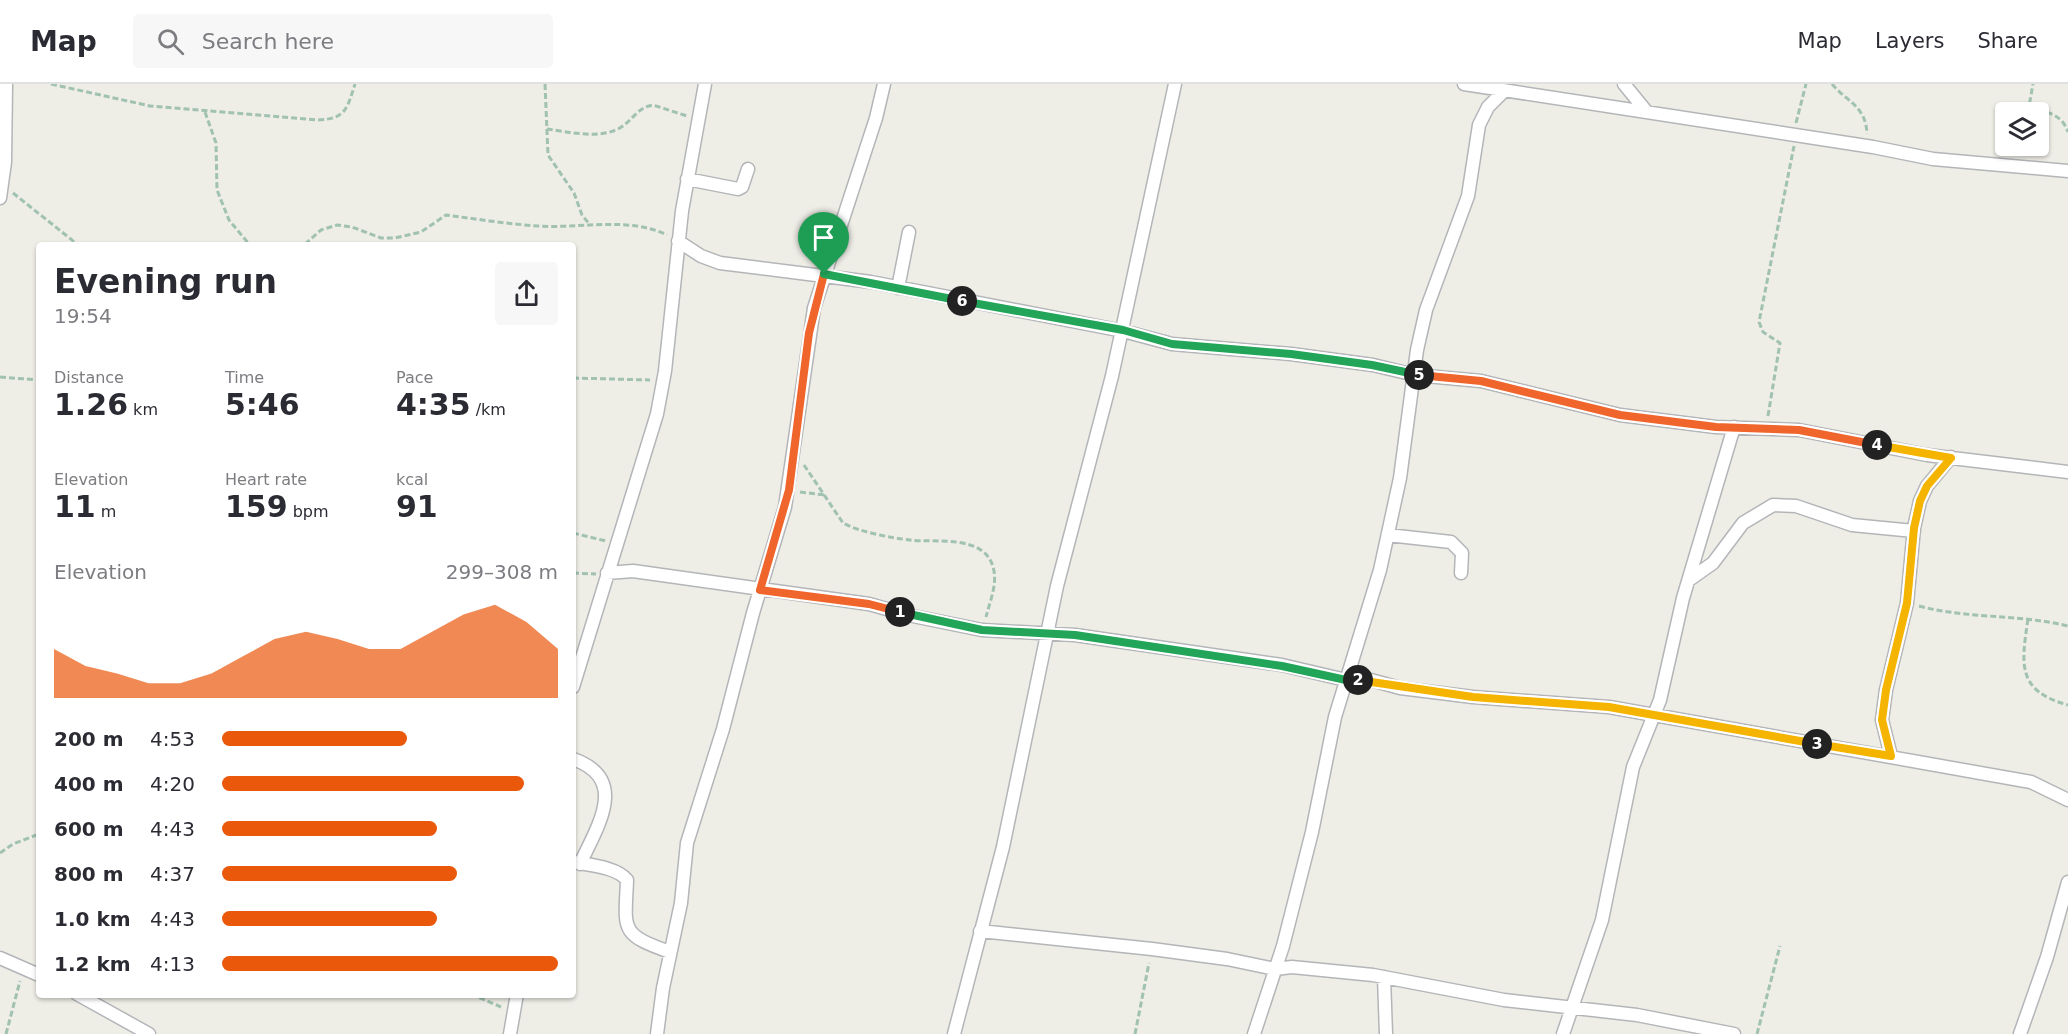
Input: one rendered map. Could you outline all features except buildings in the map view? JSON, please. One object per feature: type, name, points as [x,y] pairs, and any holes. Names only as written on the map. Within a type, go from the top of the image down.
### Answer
[{"type":"street","points":[[0,198],[6,84]]},
{"type":"street","points":[[576,677],[657,414],[687,179],[705,84]]},
{"type":"street","points":[[657,1034],[670,952],[681,903],[687,843],[723,729],[789,490],[809,333],[824,274],[876,118],[884,84]]},
{"type":"street","points":[[954,1034],[1003,847],[1048,632],[1123,330],[1175,84]]},
{"type":"street","points":[[1464,84],[1509,89],[1867,146],[1933,159],[2068,171]]},
{"type":"street","points":[[1624,84],[1646,111]]},
{"type":"street","points":[[1254,1034],[1275,969],[1312,832],[1335,717],[1388,535],[1406,442],[1426,310],[1468,196],[1479,125],[1488,107],[1509,89]]},
{"type":"street","points":[[687,179],[738,189],[742,186],[748,169]]},
{"type":"street","points":[[898,288],[909,232]]},
{"type":"street","points":[[678,242],[701,256],[720,263],[824,274],[1123,330],[1172,344],[1291,354],[1372,365],[1415,375],[1481,381],[1620,415],[1734,427],[1799,430],[1951,458],[2068,472]]},
{"type":"street","points":[[1563,1034],[1605,905],[1616,841],[1633,767],[1654,717],[1689,580],[1734,427]]},
{"type":"street","points":[[1891,756],[1882,720],[1886,690],[1907,603],[1914,531],[1920,501],[1927,486],[1951,458]]},
{"type":"street","points":[[1689,580],[1713,563],[1743,523],[1773,505],[1796,506],[1852,525],[1914,531]]},
{"type":"street","points":[[1388,535],[1451,542],[1462,553],[1461,573]]},
{"type":"street","points":[[607,575],[633,571],[869,604],[908,615],[982,630],[1048,632],[1282,666],[1346,680],[1371,680],[1400,688],[1473,697],[1609,707],[1654,717],[1891,756],[2031,782],[2068,800]]},
{"type":"street","points":[[576,761],[598,774],[606,794],[606,807],[577,863],[625,877],[627,880],[625,922],[629,932],[645,943],[670,952]]},
{"type":"street","points":[[2020,1034],[2047,957],[2068,882]]},
{"type":"street","points":[[980,931],[1152,949],[1275,969],[1303,968],[1384,977],[1504,1000],[1636,1015],[1734,1034]]},
{"type":"street","points":[[0,958],[36,974]]},
{"type":"street","points":[[1384,977],[1386,1034]]},
{"type":"street","points":[[83,998],[149,1034]]},
{"type":"street","points":[[510,1034],[516,998]]},
{"type":"path","points":[[51,84],[121,100],[206,112],[333,119],[345,111],[355,84]]},
{"type":"path","points":[[546,84],[548,155],[574,193],[582,215],[591,225]]},
{"type":"path","points":[[1766,428],[1780,343],[1762,332],[1760,322],[1794,135],[1806,84]]},
{"type":"path","points":[[1832,84],[1860,108],[1865,120],[1867,146]]},
{"type":"path","points":[[2030,102],[2032,84]]},
{"type":"path","points":[[547,129],[574,133],[603,133],[617,130],[639,111],[653,105],[698,119]]},
{"type":"path","points":[[206,112],[216,143],[217,190],[229,220],[247,242]]},
{"type":"path","points":[[2049,114],[2061,119],[2068,132]]},
{"type":"path","points":[[1,181],[18,198],[74,242]]},
{"type":"path","points":[[307,242],[321,230],[337,225],[352,227],[381,238],[395,238],[421,232],[446,215],[537,226],[644,227],[663,233],[678,242]]},
{"type":"path","points":[[0,377],[36,380]]},
{"type":"path","points":[[576,378],[663,380]]},
{"type":"path","points":[[794,456],[804,465],[843,523],[853,529],[907,540],[955,541],[983,553],[994,569],[994,588],[982,630]]},
{"type":"path","points":[[789,490],[825,495]]},
{"type":"path","points":[[576,533],[594,536],[615,545]]},
{"type":"path","points":[[576,573],[607,575]]},
{"type":"path","points":[[1907,603],[1956,614],[2068,626]]},
{"type":"path","points":[[2028,620],[2024,658],[2029,684],[2045,698],[2068,705]]},
{"type":"path","points":[[0,854],[13,844],[36,835]]},
{"type":"path","points":[[1757,1034],[1780,946]]},
{"type":"path","points":[[1135,1034],[1152,949]]},
{"type":"path","points":[[6,1034],[24,968]]},
{"type":"path","points":[[481,998],[514,1011]]},
{"type":"route","points":[[824,274],[1054,317],[1083,325],[1123,330],[1172,344],[1291,354],[1372,365],[1415,375],[1481,381],[1620,415],[1716,427],[1799,430],[1951,458],[1937,471],[1927,486],[1920,501],[1914,528],[1907,603],[1890,671],[1882,720],[1891,756],[1654,717],[1609,707],[1433,693],[1400,688],[1371,680],[1346,680],[1282,666],[1075,635],[982,630],[908,615],[890,608],[869,604],[760,590],[789,490],[809,333],[824,274]]}]
